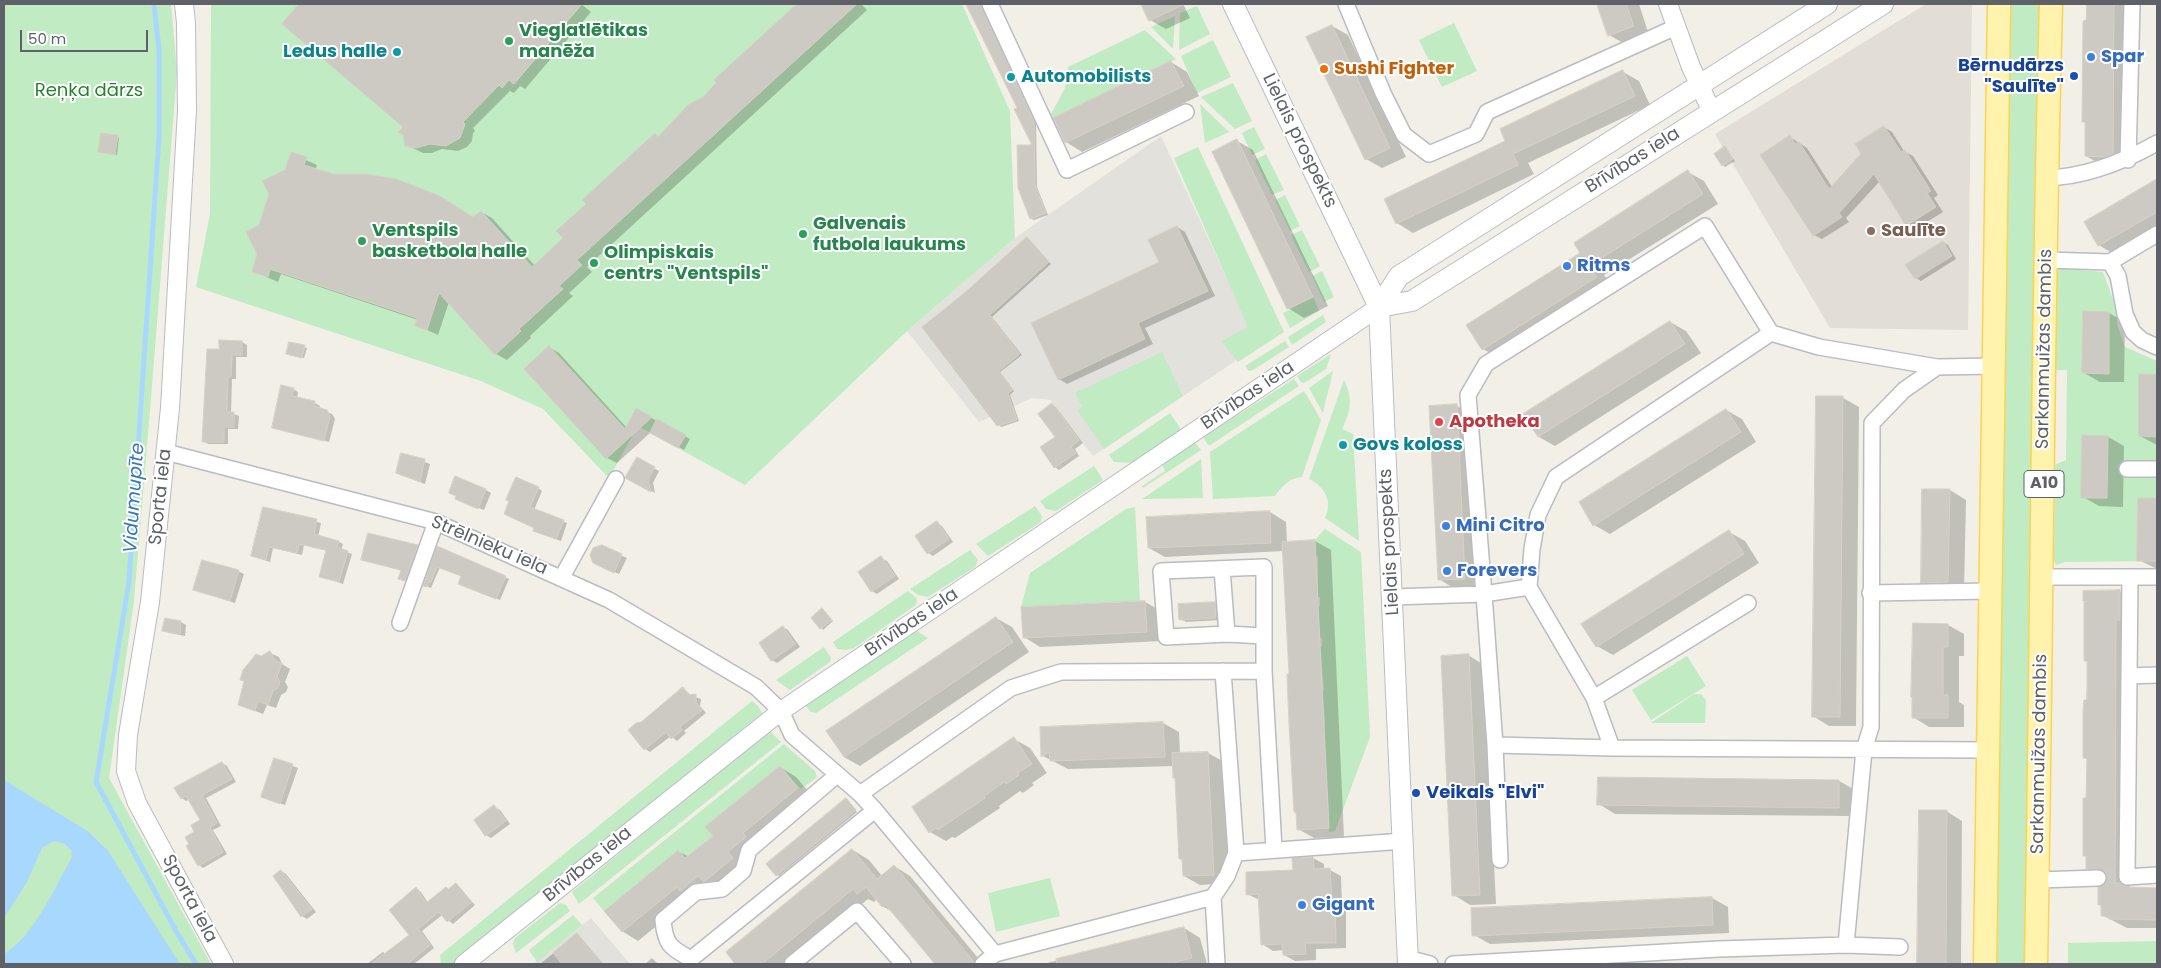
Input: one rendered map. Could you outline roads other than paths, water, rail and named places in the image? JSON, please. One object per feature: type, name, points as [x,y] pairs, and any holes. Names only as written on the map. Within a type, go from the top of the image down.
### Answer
[{"type":"main road","name":"Lielais prospekts","points":[[1233,4],[1380,306],[1408,961]]},
{"type":"main road","name":"Brīvības iela","points":[[1380,306],[1399,276],[1827,4]]},
{"type":"main road","name":"Brīvības iela","points":[[1380,306],[1412,301],[1883,4]]},
{"type":"main road","points":[[1985,964],[1999,4]]},
{"type":"main road","name":"Sarkanmuižas dambis","points":[[2036,964],[2043,578],[2046,178],[2051,4]]},
{"type":"street","name":"Sporta iela","points":[[184,4],[187,110],[166,452],[150,602],[128,735],[126,771],[137,803],[224,964]]},
{"type":"street","points":[[990,4],[1067,170],[1186,112]]},
{"type":"street","points":[[1346,4],[1383,93],[1404,135],[1429,154],[1476,134],[1487,112],[1676,27]]},
{"type":"street","points":[[1668,4],[1699,85],[1712,112]]},
{"type":"street","points":[[2128,160],[2132,4]]},
{"type":"street","points":[[2046,178],[2069,178],[2128,160],[2157,143]]},
{"type":"street","points":[[1500,860],[1495,745],[1468,395],[1486,364],[1705,226],[1771,334],[1818,347],[1937,367],[1995,366]]},
{"type":"street","points":[[2046,260],[2110,262],[2157,234]]},
{"type":"street","points":[[2110,262],[2118,276],[2125,314],[2133,332],[2142,340],[2157,347]]},
{"type":"street","name":"Brīvības iela","points":[[464,964],[781,711],[1380,306]]},
{"type":"street","points":[[1612,748],[1594,698],[1529,587],[1532,549],[1538,515],[1556,477],[1771,334]]},
{"type":"street","points":[[1846,945],[1864,750],[1871,727],[1872,423],[1904,390],[1937,367]]},
{"type":"street","name":"Strēlnieku iela","points":[[166,452],[436,522],[562,577],[609,600],[756,687],[781,711]]},
{"type":"street","points":[[2127,469],[2157,469]]},
{"type":"street","points":[[562,577],[616,479]]},
{"type":"street","points":[[400,623],[436,522]]},
{"type":"street","points":[[1264,636],[1227,634],[1166,636],[1161,571],[1264,567],[1264,636],[1264,671],[1274,849]]},
{"type":"street","points":[[1222,569],[1227,634]]},
{"type":"street","points":[[2112,877],[2129,676],[2130,577]]},
{"type":"street","points":[[2043,578],[2157,577]]},
{"type":"street","points":[[1392,597],[1484,594],[1529,587]]},
{"type":"street","points":[[1870,592],[1991,591]]},
{"type":"street","points":[[1594,698],[1748,603]]},
{"type":"street","points":[[1217,964],[1213,897],[1228,876],[1236,853],[1223,671]]},
{"type":"street","points":[[860,794],[1011,688],[1061,672],[1264,671]]},
{"type":"street","points":[[2129,676],[2157,675]]},
{"type":"street","points":[[781,711],[792,735],[860,794],[995,954]]},
{"type":"street","points":[[1495,745],[1612,748],[1988,750]]},
{"type":"street","points":[[838,775],[748,850],[743,871],[722,890],[696,892],[663,920],[664,938],[674,950],[693,961],[874,810]]},
{"type":"street","points":[[1236,853],[1404,841]]},
{"type":"street","points":[[2038,880],[2157,875]]},
{"type":"street","points":[[983,964],[995,954],[1213,897]]},
{"type":"street","points":[[792,964],[857,911],[903,964]]},
{"type":"street","points":[[1453,964],[1719,949],[1846,945],[1900,947]]},
{"type":"street","points":[[1408,961],[1430,964]]},
{"type":"water","points":[[4,780],[89,832],[108,851],[180,964],[4,964],[4,954],[15,946],[34,923],[72,857],[71,850],[65,844],[54,841],[42,848],[27,882],[4,918]]},
{"type":"waterway","name":"Vidumupīte","points":[[154,4],[159,50],[159,137],[129,582],[96,782],[176,931],[196,964]]},
{"type":"tunnel","points":[[2098,878],[2112,877]]},
{"type":"place","name":"Vieglatlētikas manēža","points":[[509,41]]},
{"type":"place","name":"Ledus halle","points":[[397,52]]},
{"type":"place","name":"Spar","points":[[2091,57]]},
{"type":"place","name":"Sushi Fighter","points":[[1324,69]]},
{"type":"place","name":"Bērnudārzs \"Saulīte\"","points":[[2074,76]]},
{"type":"place","name":"Automobilists","points":[[1011,77]]},
{"type":"place","name":"Saulīte","points":[[1871,231]]},
{"type":"place","name":"Galvenais futbola laukums","points":[[803,234]]},
{"type":"place","name":"Ventspils basketbola halle","points":[[362,241]]},
{"type":"place","name":"Olimpiskais centrs \"Ventspils\"","points":[[594,263]]},
{"type":"place","name":"Ritms","points":[[1567,266]]},
{"type":"place","name":"Apotheka","points":[[1439,422]]},
{"type":"place","name":"Govs koloss","points":[[1343,445]]},
{"type":"place","name":"Mini Citro","points":[[1446,526]]},
{"type":"place","name":"Forevers","points":[[1447,571]]},
{"type":"place","name":"Veikals \"Elvi\"","points":[[1416,793]]},
{"type":"place","name":"Gigant","points":[[1302,905]]},
{"type":"park label","name":"Reņķa dārzs","points":[[89,91]]}]
